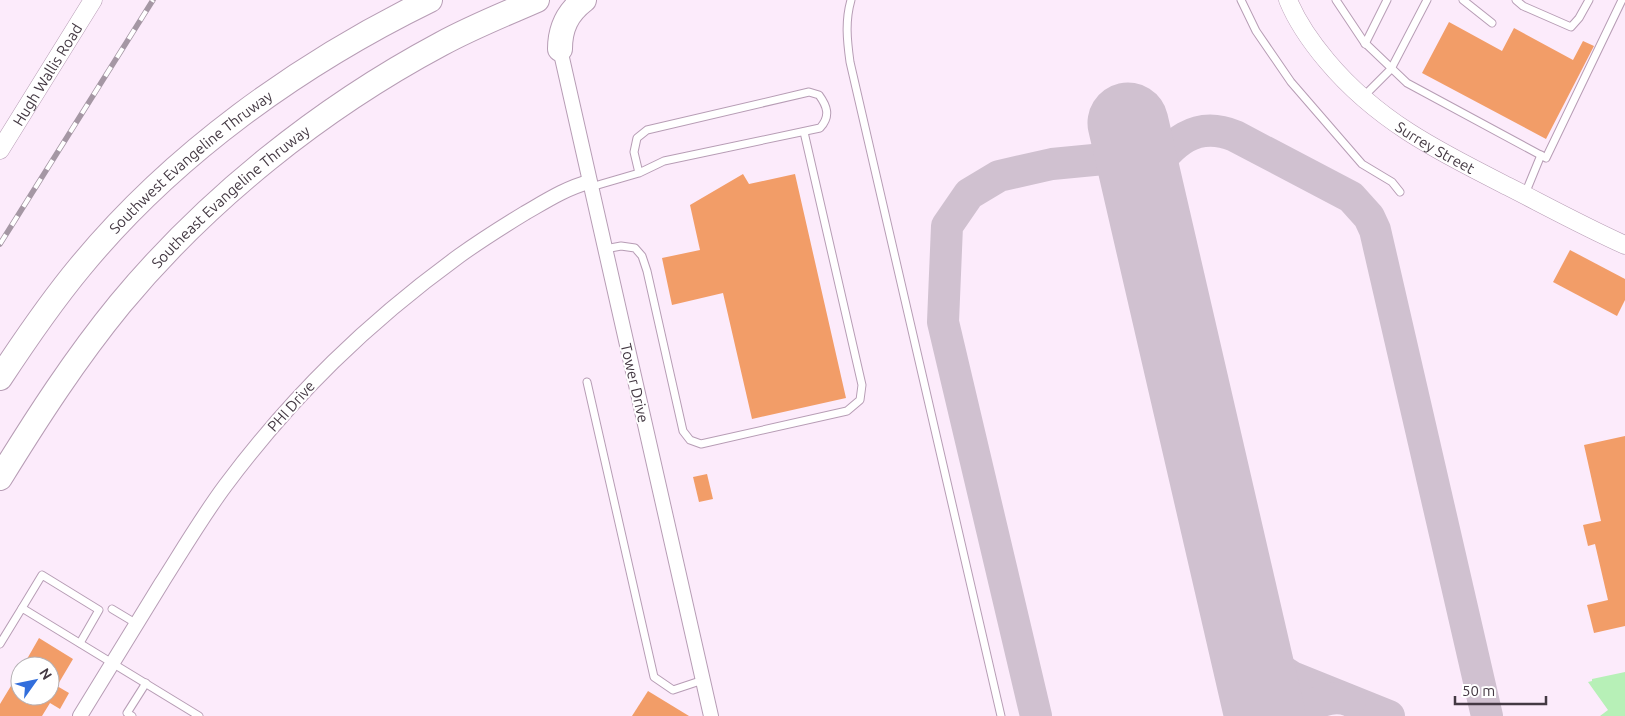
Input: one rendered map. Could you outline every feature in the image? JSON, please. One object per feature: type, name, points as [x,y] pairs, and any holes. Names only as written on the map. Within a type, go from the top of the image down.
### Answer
[{"type":"highway","name":"Southwest Evangeline Thruway","points":[[0,378],[80,266],[121,222],[176,168],[270,94],[313,65],[362,34],[430,0]]},
{"type":"highway","points":[[539,0],[560,49]]},
{"type":"highway","name":"Southeast Evangeline Thruway","points":[[0,478],[37,419],[88,345],[115,311],[193,226],[224,197],[269,159],[362,90],[441,44],[481,24],[539,0]]},
{"type":"highway","points":[[560,49],[563,24],[571,12],[584,0]]},
{"type":"street","name":"Hugh Wallis Road","points":[[0,150],[93,0]]},
{"type":"street","name":"Surrey Street","points":[[1288,0],[1316,49],[1362,98],[1398,126],[1452,158],[1625,245]]},
{"type":"street","name":"Tower Drive","points":[[560,49],[711,716]]},
{"type":"street","name":"PHI Drive","points":[[80,716],[191,535],[224,487],[269,430],[308,386],[351,343],[427,279],[484,238],[574,186],[590,184]]},
{"type":"lane","points":[[851,0],[847,14],[846,38],[850,62],[1001,716]]},
{"type":"lane","points":[[1241,0],[1256,31],[1291,82],[1362,164],[1392,182],[1400,192]]},
{"type":"lane","points":[[1336,0],[1365,44],[1407,83],[1546,158],[1622,0]]},
{"type":"lane","points":[[1365,44],[1387,0]]},
{"type":"lane","points":[[1362,98],[1391,69],[1427,0]]},
{"type":"lane","points":[[1463,0],[1492,23]]},
{"type":"lane","points":[[1516,0],[1523,6],[1571,27],[1579,18],[1588,0]]},
{"type":"lane","points":[[590,184],[638,173],[664,161],[820,128],[825,122],[827,107],[819,94],[809,92],[647,130],[637,138],[634,152],[638,173]]},
{"type":"lane","points":[[605,250],[621,246],[635,248],[642,256],[683,430],[690,440],[702,444],[847,411],[860,400],[862,385],[804,132]]},
{"type":"lane","points":[[1524,195],[1541,155]]},
{"type":"lane","points":[[588,382],[654,677],[673,690],[703,680]]},
{"type":"lane","points":[[0,644],[42,575],[99,610],[80,643]]},
{"type":"lane","points":[[22,608],[199,716]]},
{"type":"lane","points":[[112,609],[137,624]]},
{"type":"lane","points":[[132,716],[127,713],[146,683]]},
{"type":"green space","points":[[1625,672],[1625,716],[1600,716],[1608,710],[1588,682],[1592,681],[1592,679]]},
{"type":"building","points":[[1449,22],[1502,51],[1514,28],[1573,60],[1583,41],[1594,46],[1546,139],[1422,73]]},
{"type":"building","points":[[743,174],[749,184],[795,174],[846,398],[752,419],[723,293],[672,305],[662,258],[700,250],[690,205]]},
{"type":"building","points":[[1570,250],[1625,279],[1625,300],[1617,316],[1553,282]]},
{"type":"building","points":[[1625,436],[1625,626],[1594,633],[1587,605],[1608,600],[1595,544],[1588,546],[1583,525],[1601,521],[1584,445]]},
{"type":"building","points":[[707,474],[713,499],[699,502],[693,477]]},
{"type":"building","points":[[39,638],[73,659],[60,681],[60,656],[29,656]]},
{"type":"building","points":[[10,688],[10,706],[48,706],[42,716],[0,716],[0,704]]},
{"type":"building","points":[[60,688],[69,693],[60,709],[55,706],[60,706]]},
{"type":"building","points":[[648,691],[689,716],[632,716]]},
{"type":"taxiway","points":[[1036,716],[943,322],[947,226],[969,194],[999,176],[1052,164],[1104,159],[1141,182],[1170,149],[1181,140],[1192,134],[1205,131],[1219,131],[1235,136],[1351,197],[1369,217],[1375,230],[1487,716]]},
{"type":"taxiway","points":[[1244,625],[1264,655],[1284,672],[1292,677],[1389,716]]},
{"type":"taxiway","points":[[1295,716],[1321,701],[1336,698],[1350,701]]},
{"type":"runway","points":[[1128,123],[1265,716]]},
{"type":"railway","points":[[0,244],[153,0]]}]
